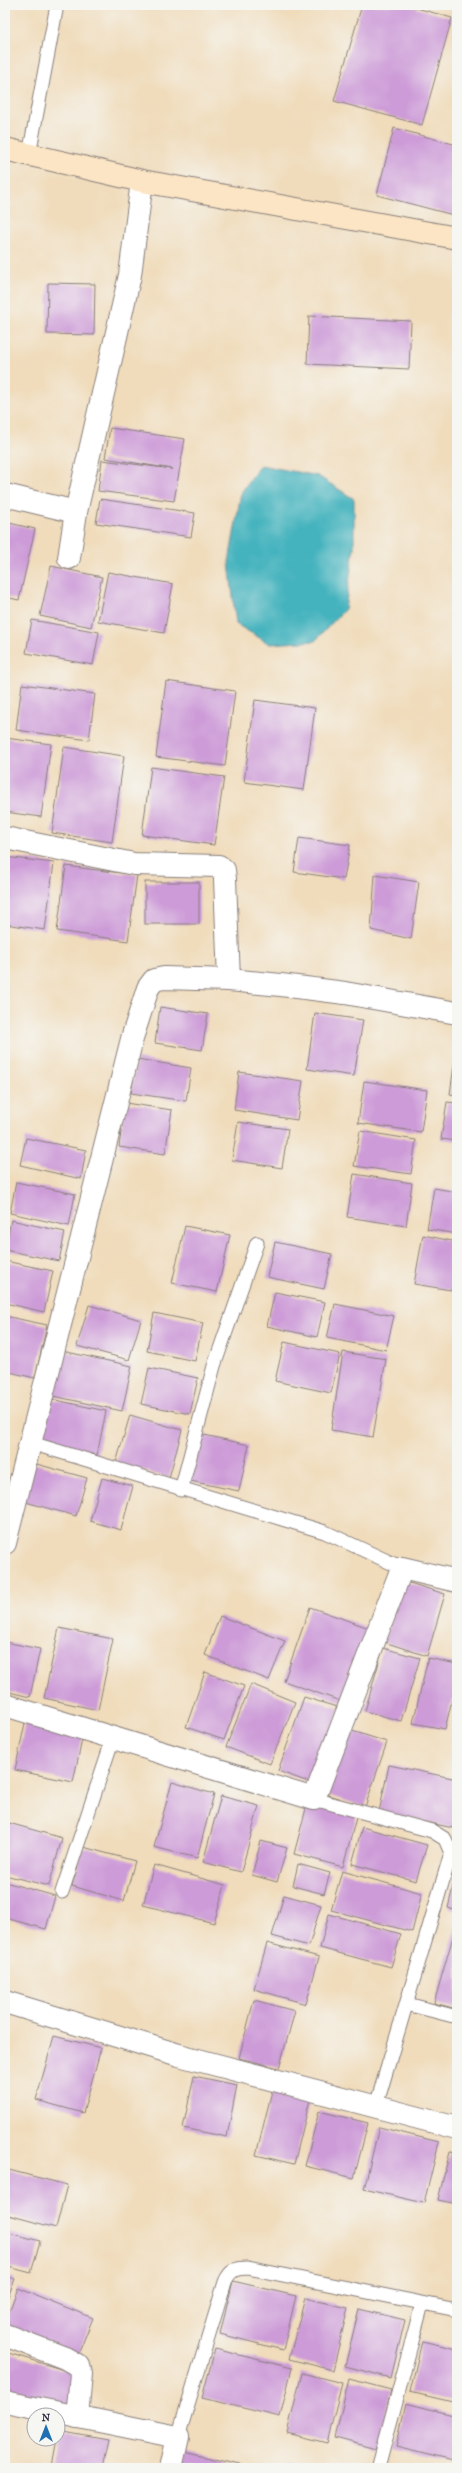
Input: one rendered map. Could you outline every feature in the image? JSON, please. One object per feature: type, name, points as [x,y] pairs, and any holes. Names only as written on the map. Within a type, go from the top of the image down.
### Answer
[{"type":"street","points":[[5,149],[142,181],[457,238]]},
{"type":"street","points":[[69,558],[76,512],[130,275],[142,181]]},
{"type":"street","points":[[5,495],[76,512]]},
{"type":"street","points":[[5,838],[134,864],[219,866],[224,870],[225,880],[229,980]]},
{"type":"street","points":[[5,1542],[133,1035],[148,988],[154,980],[164,978],[229,980],[345,993],[457,1013]]},
{"type":"street","points":[[5,1705],[314,1799],[402,1568],[457,1581]]},
{"type":"street","points":[[5,2002],[179,2055],[457,2128]]},
{"type":"street","points":[[5,2335],[65,2358],[78,2366],[81,2374],[77,2417]]},
{"type":"street","points":[[5,2402],[178,2437],[171,2468]]},
{"type":"lane","points":[[29,154],[57,5]]},
{"type":"lane","points":[[181,1490],[214,1366],[257,1243]]},
{"type":"lane","points":[[31,1443],[181,1490],[325,1532],[402,1568]]},
{"type":"lane","points":[[62,1892],[113,1738]]},
{"type":"lane","points":[[314,1799],[432,1831],[446,1839],[451,1853],[447,1873],[376,2106]]},
{"type":"lane","points":[[407,2004],[457,2017]]},
{"type":"lane","points":[[178,2437],[229,2272],[238,2268],[248,2268],[457,2310]]},
{"type":"lane","points":[[378,2468],[422,2304]]},
{"type":"water","points":[[260,465],[318,476],[354,499],[354,548],[345,609],[315,641],[270,644],[236,624],[229,562],[241,493]]},
{"type":"building","points":[[362,5],[406,5],[452,18],[422,125],[334,101]]},
{"type":"building","points":[[394,128],[457,145],[457,216],[377,195]]},
{"type":"building","points":[[48,283],[95,284],[94,335],[47,334]]},
{"type":"building","points":[[309,316],[411,321],[409,369],[307,364]]},
{"type":"building","points":[[110,428],[185,439],[174,501],[98,491],[102,460],[172,469],[105,458]]},
{"type":"building","points":[[100,499],[195,513],[191,537],[96,523]]},
{"type":"building","points":[[5,522],[35,529],[19,600],[5,597]]},
{"type":"building","points":[[51,566],[102,577],[91,627],[40,616]]},
{"type":"building","points":[[108,572],[173,584],[164,633],[98,621]]},
{"type":"building","points":[[32,620],[99,632],[93,665],[26,653]]},
{"type":"building","points":[[166,681],[235,691],[225,766],[156,757]]},
{"type":"building","points":[[22,684],[95,694],[89,740],[16,730]]},
{"type":"building","points":[[255,700],[315,708],[304,790],[244,782]]},
{"type":"building","points":[[5,738],[51,744],[41,817],[5,812]]},
{"type":"building","points":[[64,747],[124,756],[112,842],[52,833]]},
{"type":"building","points":[[151,767],[224,777],[214,845],[142,835]]},
{"type":"building","points":[[299,838],[350,845],[344,879],[294,872]]},
{"type":"building","points":[[5,857],[54,863],[45,930],[5,924]]},
{"type":"building","points":[[66,866],[137,875],[128,941],[57,931]]},
{"type":"building","points":[[375,875],[419,882],[411,939],[371,930]]},
{"type":"building","points":[[145,882],[199,882],[199,924],[145,924]]},
{"type":"building","points":[[160,1007],[208,1014],[202,1050],[155,1043]]},
{"type":"building","points":[[315,1013],[363,1020],[354,1076],[307,1069]]},
{"type":"building","points":[[457,1051],[457,1095],[450,1094]]},
{"type":"building","points":[[137,1059],[191,1068],[186,1101],[131,1093]]},
{"type":"building","points":[[239,1072],[303,1081],[297,1120],[234,1110]]},
{"type":"building","points":[[364,1081],[427,1090],[421,1132],[358,1123]]},
{"type":"building","points":[[447,1102],[457,1103],[457,1141],[441,1139]]},
{"type":"building","points":[[125,1103],[172,1110],[165,1154],[119,1147]]},
{"type":"building","points":[[238,1122],[288,1129],[282,1168],[232,1160]]},
{"type":"building","points":[[360,1131],[416,1140],[411,1174],[354,1166]]},
{"type":"building","points":[[26,1138],[86,1150],[81,1179],[20,1165]]},
{"type":"building","points":[[354,1174],[412,1183],[406,1226],[347,1217]]},
{"type":"building","points":[[16,1182],[75,1194],[69,1226],[10,1213]]},
{"type":"building","points":[[434,1188],[457,1192],[457,1234],[427,1229]]},
{"type":"building","points":[[11,1220],[65,1232],[59,1261],[5,1250]]},
{"type":"building","points":[[185,1226],[230,1235],[217,1292],[172,1283]]},
{"type":"building","points":[[423,1235],[457,1242],[457,1291],[414,1284]]},
{"type":"building","points":[[275,1242],[332,1254],[324,1289],[267,1277]]},
{"type":"building","points":[[5,1261],[53,1271],[44,1312],[5,1303]]},
{"type":"building","points":[[275,1292],[325,1302],[317,1337],[267,1326]]},
{"type":"building","points":[[335,1304],[394,1316],[386,1350],[327,1338]]},
{"type":"building","points":[[89,1305],[141,1320],[129,1360],[77,1346]]},
{"type":"building","points":[[154,1313],[203,1323],[195,1361],[147,1351]]},
{"type":"building","points":[[5,1316],[47,1325],[35,1378],[5,1371]]},
{"type":"building","points":[[284,1342],[340,1354],[331,1393],[275,1381]]},
{"type":"building","points":[[62,1351],[132,1366],[122,1411],[53,1396]]},
{"type":"building","points":[[343,1352],[386,1359],[373,1437],[331,1430]]},
{"type":"building","points":[[149,1368],[198,1378],[190,1414],[141,1404]]},
{"type":"building","points":[[51,1399],[106,1411],[97,1455],[41,1444]]},
{"type":"building","points":[[130,1415],[182,1430],[169,1478],[116,1463]]},
{"type":"building","points":[[200,1434],[249,1445],[239,1491],[190,1481]]},
{"type":"building","points":[[33,1463],[87,1478],[76,1516],[22,1501]]},
{"type":"building","points":[[102,1478],[133,1486],[121,1530],[90,1521]]},
{"type":"building","points":[[403,1581],[445,1594],[427,1656],[384,1642]]},
{"type":"building","points":[[310,1607],[369,1628],[343,1702],[284,1681]]},
{"type":"building","points":[[220,1616],[285,1641],[269,1680],[205,1655]]},
{"type":"building","points":[[59,1628],[113,1639],[98,1710],[44,1698]]},
{"type":"building","points":[[5,1642],[40,1649],[30,1697],[5,1691]]},
{"type":"building","points":[[383,1648],[420,1658],[401,1721],[365,1711]]},
{"type":"building","points":[[428,1658],[457,1664],[457,1701],[452,1700],[445,1729],[413,1723]]},
{"type":"building","points":[[205,1672],[244,1686],[224,1740],[186,1727]]},
{"type":"building","points":[[251,1684],[295,1702],[270,1764],[226,1747]]},
{"type":"building","points":[[304,1697],[340,1708],[314,1784],[278,1771]]},
{"type":"building","points":[[25,1723],[83,1735],[73,1782],[15,1770]]},
{"type":"building","points":[[346,1729],[387,1742],[365,1807],[325,1794]]},
{"type":"building","points":[[389,1765],[457,1779],[457,1808],[453,1828],[379,1812]]},
{"type":"building","points":[[172,1782],[214,1794],[197,1858],[154,1847]]},
{"type":"building","points":[[221,1796],[259,1806],[241,1872],[203,1862]]},
{"type":"building","points":[[308,1801],[357,1814],[343,1867],[294,1854]]},
{"type":"building","points":[[9,1823],[62,1838],[49,1886],[5,1875],[5,1840]]},
{"type":"building","points":[[362,1827],[427,1845],[416,1881],[352,1864]]},
{"type":"building","points":[[261,1841],[287,1848],[277,1882],[252,1875]]},
{"type":"building","points":[[83,1847],[135,1861],[124,1901],[72,1886]]},
{"type":"building","points":[[298,1864],[330,1873],[324,1894],[293,1886]]},
{"type":"building","points":[[154,1865],[225,1885],[214,1923],[143,1905]]},
{"type":"building","points":[[457,1870],[457,1911],[448,1908]]},
{"type":"building","points":[[342,1871],[422,1893],[412,1932],[331,1910]]},
{"type":"building","points":[[5,1882],[55,1896],[46,1929],[5,1918]]},
{"type":"building","points":[[284,1895],[321,1905],[309,1946],[272,1936]]},
{"type":"building","points":[[329,1914],[401,1934],[391,1967],[320,1948]]},
{"type":"building","points":[[457,1926],[457,2009],[434,2003]]},
{"type":"building","points":[[267,1943],[319,1957],[306,2004],[254,1989]]},
{"type":"building","points":[[254,2000],[295,2011],[279,2068],[239,2058]]},
{"type":"building","points":[[54,2036],[101,2048],[83,2113],[36,2100]]},
{"type":"building","points":[[194,2076],[237,2085],[227,2137],[183,2128]]},
{"type":"building","points":[[272,2091],[310,2100],[294,2164],[256,2155]]},
{"type":"building","points":[[319,2111],[368,2123],[354,2178],[305,2166]]},
{"type":"building","points":[[379,2127],[439,2142],[424,2203],[364,2189]]},
{"type":"building","points":[[450,2151],[457,2152],[457,2204],[438,2200]]},
{"type":"building","points":[[5,2169],[67,2185],[56,2228],[5,2214]]},
{"type":"building","points":[[5,2232],[40,2241],[31,2273],[5,2266]]},
{"type":"building","points":[[5,2276],[15,2279],[5,2304]]},
{"type":"building","points":[[233,2281],[296,2296],[283,2350],[220,2334]]},
{"type":"building","points":[[18,2288],[93,2318],[77,2357],[5,2329],[5,2322]]},
{"type":"building","points":[[305,2298],[348,2308],[333,2370],[289,2359]]},
{"type":"building","points":[[359,2309],[405,2320],[391,2378],[345,2366]]},
{"type":"building","points":[[422,2341],[457,2349],[457,2403],[410,2392]]},
{"type":"building","points":[[215,2349],[292,2368],[280,2417],[202,2398]]},
{"type":"building","points":[[5,2352],[77,2374],[70,2411],[66,2410],[66,2407],[56,2407],[5,2392]]},
{"type":"building","points":[[302,2373],[342,2383],[327,2443],[287,2433]]},
{"type":"building","points":[[349,2379],[391,2390],[377,2449],[335,2438]]},
{"type":"building","points":[[406,2403],[457,2416],[457,2462],[396,2447]]},
{"type":"building","points":[[66,2432],[108,2440],[102,2468],[52,2468],[55,2447],[66,2447]]},
{"type":"building","points":[[184,2452],[248,2467],[180,2468]]},
{"type":"building","points":[[288,2463],[307,2467],[307,2468],[287,2468]]}]
